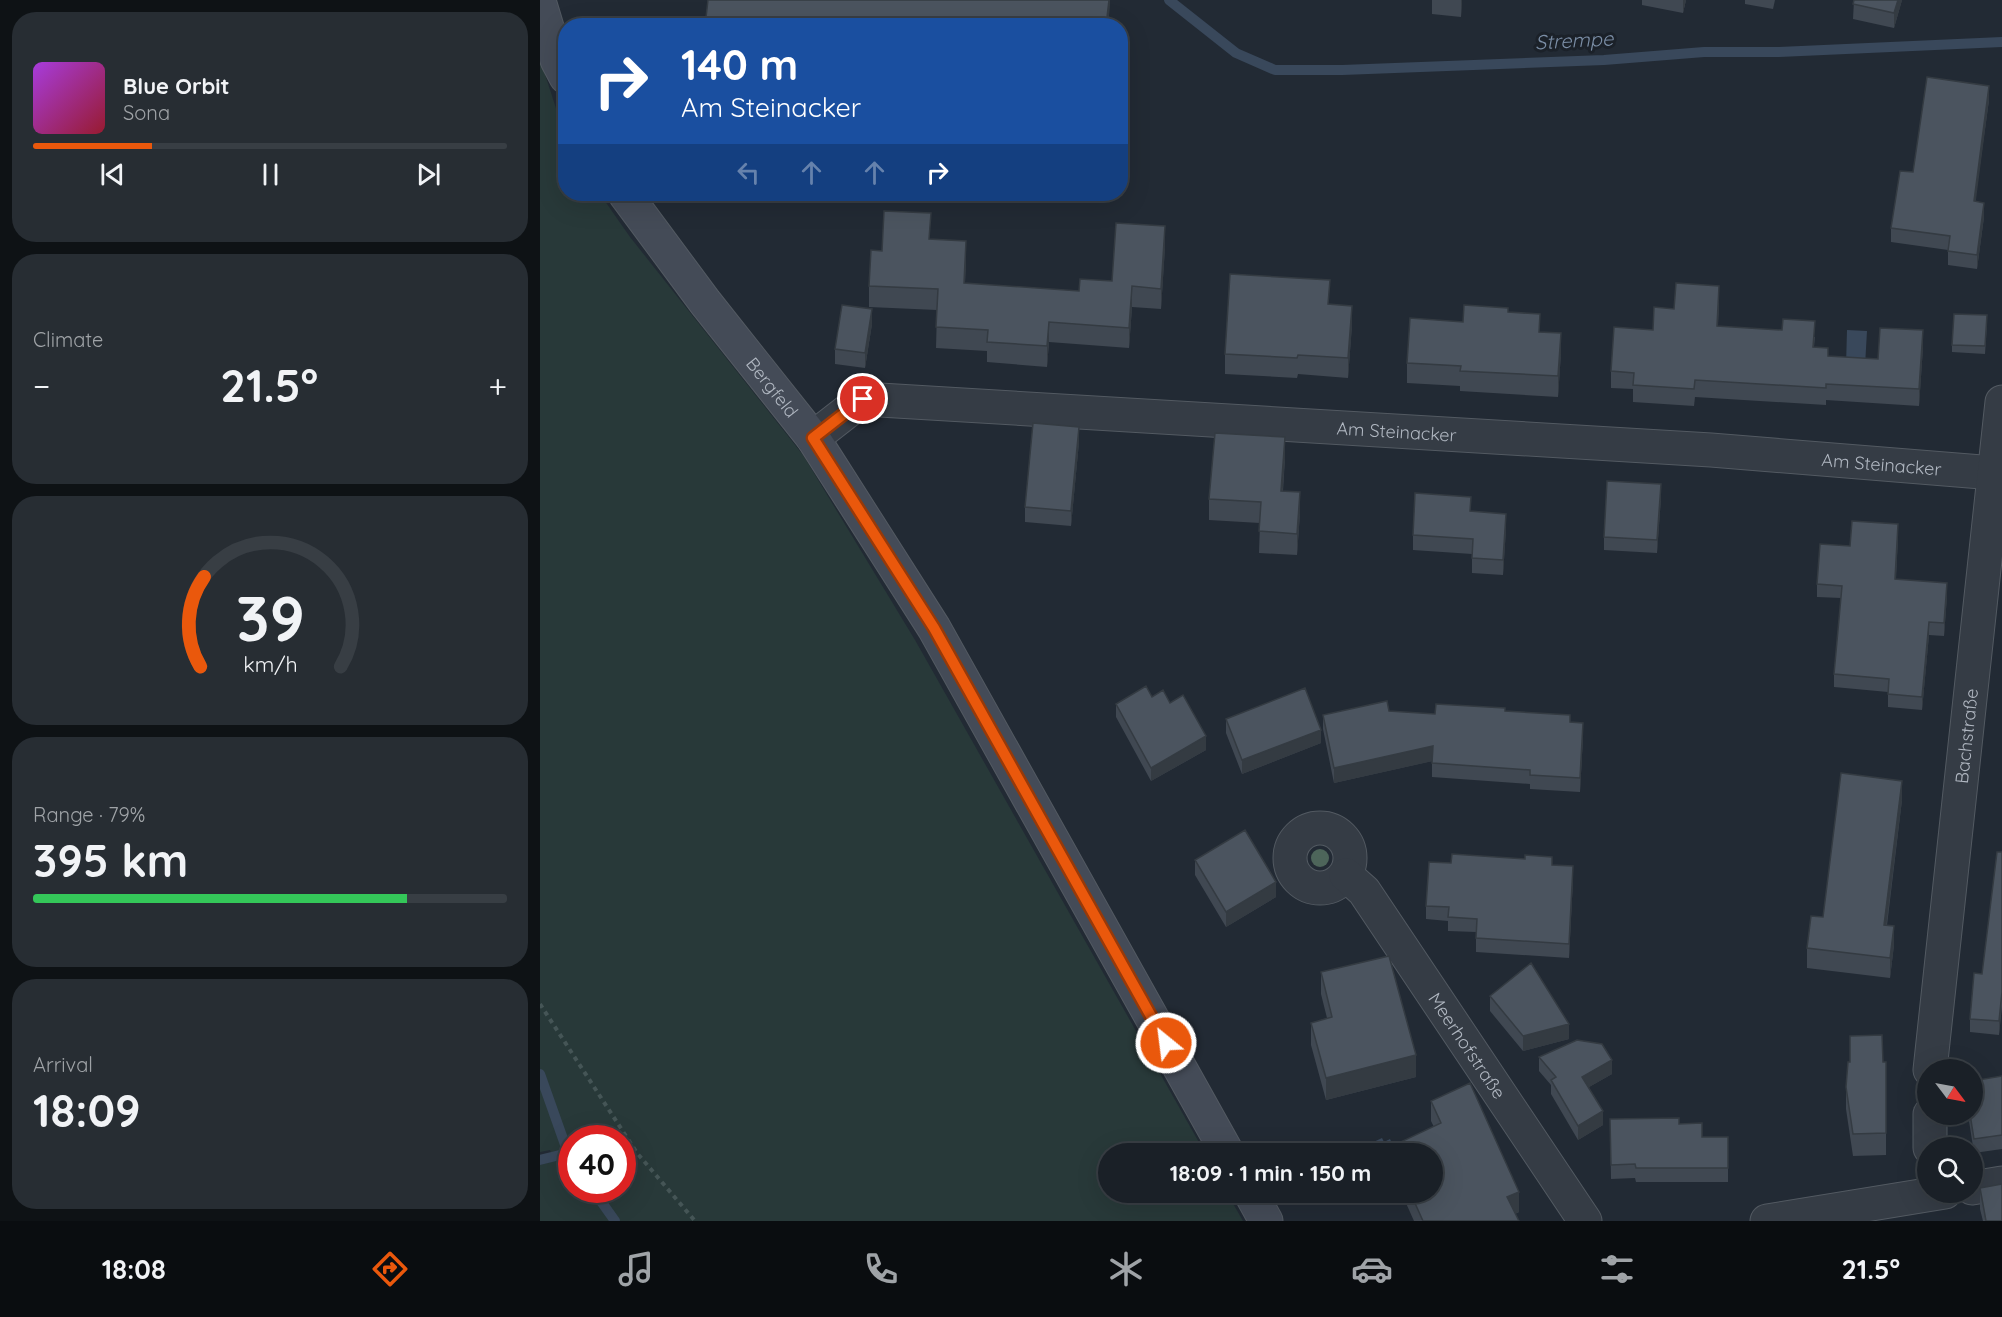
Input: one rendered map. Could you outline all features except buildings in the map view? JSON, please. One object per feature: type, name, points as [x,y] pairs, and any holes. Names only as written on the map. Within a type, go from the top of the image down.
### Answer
[{"type":"street","points":[[540,4],[558,55]]},
{"type":"street","name":"Bergfeld","points":[[630,201],[705,302],[813,438],[934,628],[1222,1143]]},
{"type":"street","name":"Am Steinacker","points":[[813,438],[863,399],[1711,450],[1994,473]]},
{"type":"street","name":"Bachstraße","points":[[1931,1059],[2002,402]]},
{"type":"street","name":"Meerhofstraße","points":[[1346,875],[1364,891],[1585,1221]]},
{"type":"street","points":[[1983,1186],[2002,1183]]},
{"type":"street","points":[[1767,1221],[1917,1196]]},
{"type":"street","points":[[1256,1203],[1266,1221]]},
{"type":"path","points":[[540,1004],[637,1153],[695,1221]]},
{"type":"shaded area","points":[[540,59],[558,114],[558,201],[605,201],[630,237],[803,455],[915,640],[1199,1143],[1098,1143],[1098,1203],[1233,1203],[1243,1221],[540,1221],[540,1165],[558,1160],[558,1203],[636,1203],[636,1125],[558,1125],[558,1158],[552,1155],[550,1150],[540,1152]]},
{"type":"water","points":[[1847,330],[1867,331],[1865,366],[1846,366]]},
{"type":"water","points":[[1382,1138],[1384,1142],[1390,1139],[1392,1143],[1371,1143]]},
{"type":"waterway","name":"Strempe","points":[[1169,0],[1236,53],[1275,70],[1342,70],[1604,60],[1704,52],[1779,52],[2002,42]]},
{"type":"waterway","name":"Strempe","points":[[540,1074],[558,1125]]},
{"type":"waterway","points":[[540,1160],[558,1156]]},
{"type":"waterway","points":[[602,1203],[615,1221]]},
{"type":"route","points":[[863,399],[813,438],[934,628],[1166,1043]]}]
